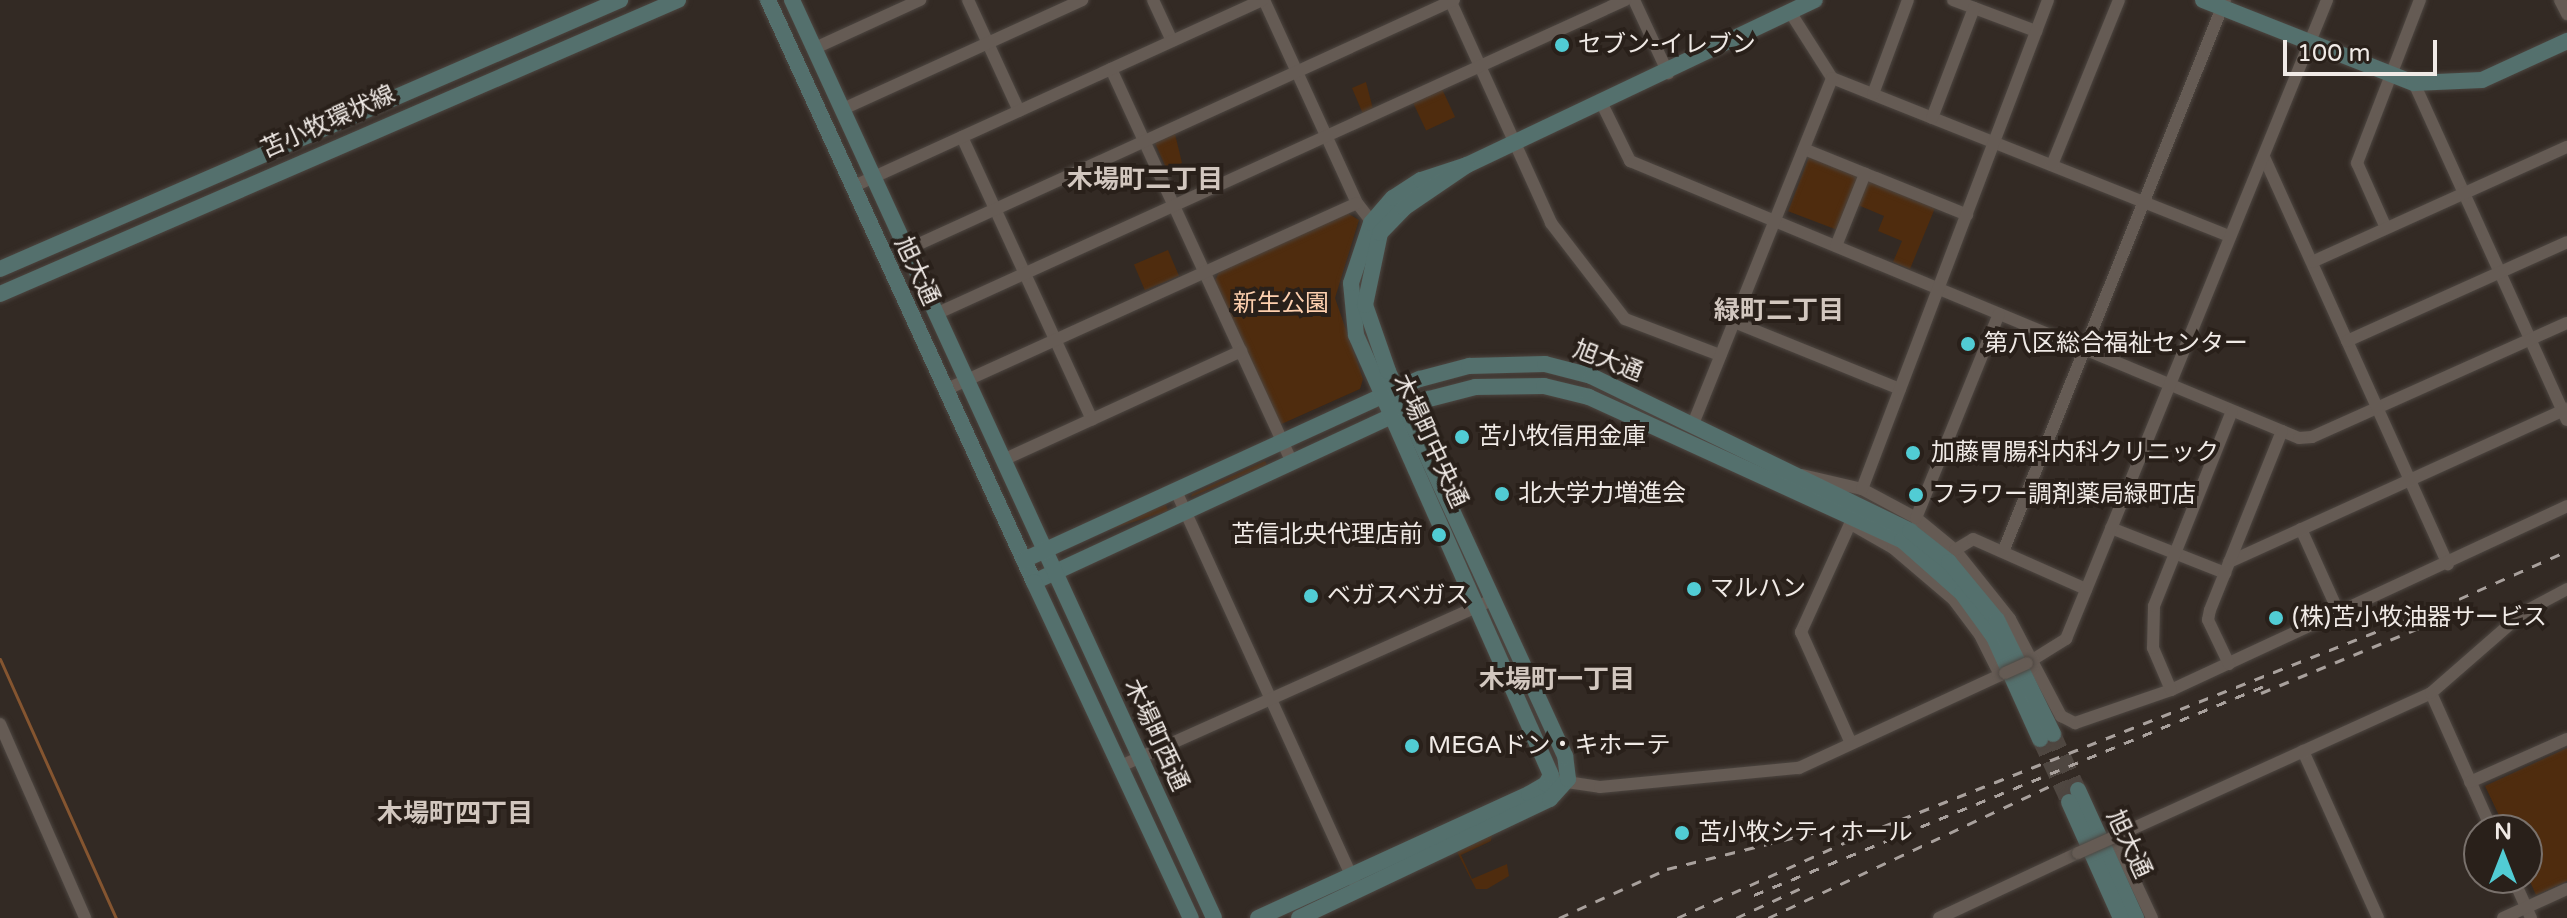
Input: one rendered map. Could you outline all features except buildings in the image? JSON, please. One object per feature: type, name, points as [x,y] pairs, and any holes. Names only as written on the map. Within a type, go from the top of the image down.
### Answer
[{"type":"street","name":"苫小牧環状線","points":[[0,269],[620,0]]},
{"type":"street","name":"苫小牧環状線","points":[[0,294],[678,0]]},
{"type":"street","name":"旭大通","points":[[768,0],[1034,582],[1400,412],[1475,387],[1544,386],[1589,397],[1799,482]]},
{"type":"street","name":"旭大通","points":[[792,0],[1055,573]]},
{"type":"street","points":[[813,49],[920,0]]},
{"type":"street","points":[[968,0],[1019,111]]},
{"type":"street","points":[[843,109],[1082,0]]},
{"type":"street","points":[[1153,0],[1172,41]]},
{"type":"street","points":[[852,187],[1263,0],[1357,203],[1376,228]]},
{"type":"street","points":[[908,249],[1451,0],[1551,223],[1625,319],[1720,355]]},
{"type":"street","points":[[938,313],[1625,0]]},
{"type":"street","points":[[1634,0],[1668,73]]},
{"type":"street","name":"木場町中央通","points":[[1558,781],[1565,756],[1486,602],[1400,412],[1356,335],[1350,308],[1359,251],[1376,228],[1467,165],[1792,15],[1815,0]]},
{"type":"street","points":[[1873,94],[1908,0]]},
{"type":"street","points":[[1953,0],[2036,31]]},
{"type":"street","points":[[1862,489],[2048,0]]},
{"type":"street","points":[[2052,165],[2119,0]]},
{"type":"street","points":[[2203,0],[2223,4],[2414,83],[2482,80],[2567,41]]},
{"type":"street","points":[[1258,918],[1355,883],[1550,799],[1558,781],[1600,787],[1799,768],[2030,661],[2066,639],[2327,0]]},
{"type":"street","points":[[2386,228],[2357,163],[2420,0]]},
{"type":"street","points":[[2560,0],[2567,14]]},
{"type":"street","points":[[2003,552],[2223,4]]},
{"type":"street","points":[[1932,118],[1974,8]]},
{"type":"street","points":[[1792,15],[1832,78],[2230,236]]},
{"type":"street","points":[[1111,69],[1292,463]]},
{"type":"street","points":[[1693,424],[1832,78]]},
{"type":"street","points":[[2111,528],[2175,553],[2227,567],[2301,529],[2566,413],[2414,83]]},
{"type":"street","points":[[1602,104],[1630,161],[2282,431],[2312,437],[2567,323]]},
{"type":"street","points":[[962,137],[1092,419]]},
{"type":"street","points":[[2312,262],[2567,147]]},
{"type":"street","points":[[1804,149],[1967,215]]},
{"type":"street","points":[[2264,157],[2448,564]]},
{"type":"street","points":[[1836,246],[1865,174]]},
{"type":"street","points":[[945,390],[1357,203]]},
{"type":"street","points":[[2347,341],[2567,242]]},
{"type":"street","points":[[1916,518],[1999,314]]},
{"type":"street","points":[[1734,322],[1900,389]]},
{"type":"street","points":[[1003,460],[1241,351]]},
{"type":"street","name":"旭大通","points":[[1024,560],[1390,392],[1469,366],[1545,364],[1591,376],[1693,424],[1902,540],[1962,593],[1994,637],[2046,737]]},
{"type":"street","points":[[2171,690],[2150,628],[2175,553],[2232,411]]},
{"type":"street","points":[[2229,664],[2208,620],[2282,431]]},
{"type":"street","points":[[1799,482],[1862,489],[1916,518],[1955,550],[2010,619],[2061,716],[2075,723],[2171,690],[2448,564],[2567,506]]},
{"type":"street","points":[[1799,482],[1816,507],[1893,548],[1953,599],[1980,635],[2002,674]]},
{"type":"street","points":[[1176,491],[1355,883]]},
{"type":"street","points":[[1850,524],[1801,632],[1851,743]]},
{"type":"street","points":[[2301,529],[2339,613]]},
{"type":"street","points":[[1955,550],[1973,539],[2086,589]]},
{"type":"street","name":"木場町西通","points":[[1055,573],[1214,918]]},
{"type":"street","name":"木場町西通","points":[[1034,582],[1123,765],[1191,918]]},
{"type":"street","points":[[1939,918],[1955,914],[2078,853],[2431,693],[2547,598],[2567,589]]},
{"type":"street","points":[[2547,598],[2567,601]]},
{"type":"street","points":[[1123,765],[1486,602]]},
{"type":"street","points":[[2431,693],[2485,814]]},
{"type":"street","points":[[0,724],[85,918]]},
{"type":"street","points":[[2470,782],[2567,739]]},
{"type":"street","points":[[2303,751],[2378,918]]},
{"type":"street","name":"旭大通","points":[[2121,918],[2073,796],[2136,918]]},
{"type":"street","points":[[2114,837],[2152,918]]},
{"type":"street","points":[[1299,918],[1355,883]]},
{"type":"street","points":[[2503,918],[2529,913],[2567,889]]},
{"type":"street","points":[[2520,894],[2529,913]]},
{"type":"green space","points":[[1366,82],[1373,109],[1363,114],[1352,88]]},
{"type":"green space","points":[[1442,89],[1455,117],[1426,131],[1413,103]]},
{"type":"green space","points":[[1175,134],[1182,163],[1167,170],[1155,143]]},
{"type":"green space","points":[[1809,157],[1860,177],[1840,231],[1788,211]]},
{"type":"green space","points":[[1868,181],[1935,208],[1910,269],[1893,262],[1902,241],[1878,231],[1884,216],[1858,205]]},
{"type":"green space","name":"新生公園","points":[[1347,213],[1359,220],[1335,298],[1363,379],[1360,389],[1277,426],[1213,285],[1219,272]]},
{"type":"green space","points":[[1168,250],[1179,276],[1145,290],[1134,264]]},
{"type":"green space","points":[[1265,461],[1267,465],[1191,497],[1192,494]]},
{"type":"green space","points":[[1166,505],[1168,511],[1071,542],[1069,537]]},
{"type":"green space","points":[[2567,748],[2567,881],[2543,892],[2543,814],[2498,814],[2485,786]]},
{"type":"green space","points":[[1492,834],[1491,841],[1461,855],[1472,879],[1507,864],[1509,876],[1487,889],[1476,889],[1457,852]]},
{"type":"waterway","points":[[0,659],[116,918]]},
{"type":"tunnel","points":[[2053,734],[2078,790]]},
{"type":"tunnel","points":[[2040,739],[2069,802]]},
{"type":"railway","points":[[1677,918],[1864,834],[2459,599],[2567,551]]},
{"type":"railway","points":[[2261,693],[2465,609]]},
{"type":"railway","points":[[1754,895],[2269,684]]},
{"type":"railway","points":[[1768,918],[2052,785]]},
{"type":"railway","points":[[1559,918],[1667,869],[1839,826]]},
{"type":"railway","points":[[1736,918],[1801,888]]},
{"type":"place","name":"セブン-イレブン","points":[[1562,45]]},
{"type":"place","name":"第八区総合福祉センター","points":[[1968,344]]},
{"type":"place","name":"苫小牧信用金庫","points":[[1462,437]]},
{"type":"place","name":"加藤胃腸科内科クリニック","points":[[1913,453]]},
{"type":"place","name":"北大学力増進会","points":[[1502,494]]},
{"type":"place","name":"フラワー調剤薬局緑町店","points":[[1916,495]]},
{"type":"place","name":"苫信北央代理店前","points":[[1439,535]]},
{"type":"place","name":"マルハン","points":[[1694,589]]},
{"type":"place","name":"ベガスベガス","points":[[1311,596]]},
{"type":"place","name":"(株)苫小牧油器サービス","points":[[2276,618]]},
{"type":"place","name":"MEGAドン・キホーテ","points":[[1412,746]]},
{"type":"place","name":"苫小牧シティホール","points":[[1682,833]]},
{"type":"district","name":"木場町二丁目","points":[[1145,180]]},
{"type":"district","name":"緑町二丁目","points":[[1779,311]]},
{"type":"district","name":"木場町一丁目","points":[[1557,680]]},
{"type":"district","name":"木場町四丁目","points":[[455,814]]}]
